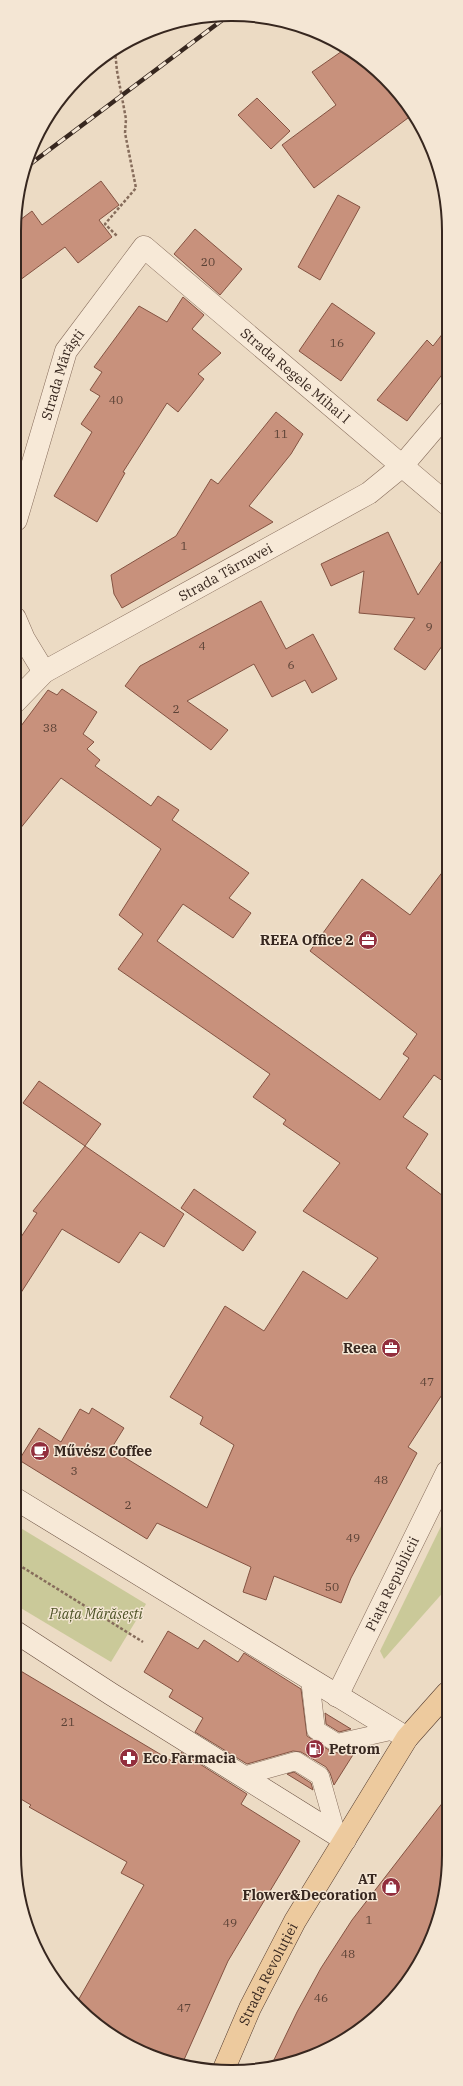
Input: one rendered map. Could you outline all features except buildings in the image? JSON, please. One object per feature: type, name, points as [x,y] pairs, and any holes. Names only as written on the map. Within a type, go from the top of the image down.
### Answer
[{"type":"main road","points":[[341,1838],[401,1734],[442,1697]]},
{"type":"main road","name":"Strada Revoluției","points":[[226,2065],[250,2008],[295,1921],[341,1838]]},
{"type":"street","name":"Strada Regele Mihai I","points":[[144,247],[442,500]]},
{"type":"street","name":"Strada Mărăști","points":[[21,503],[66,351],[144,247]]},
{"type":"street","name":"Strada Târnavei","points":[[44,672],[369,493],[402,466],[442,419]]},
{"type":"street","points":[[21,632],[44,672],[21,696]]},
{"type":"street","name":"Piața Republicii","points":[[337,1696],[442,1482]]},
{"type":"street","points":[[21,1502],[401,1734]]},
{"type":"street","points":[[21,1635],[111,1694],[341,1838]]},
{"type":"lane","points":[[310,1679],[316,1730],[337,1743],[401,1734]]},
{"type":"lane","points":[[243,1776],[296,1761],[320,1776],[341,1838]]},
{"type":"path","points":[[115,56],[126,119],[126,133],[136,188],[105,224],[121,239]]},
{"type":"path","points":[[21,1566],[142,1642]]},
{"type":"green space","points":[[442,1524],[442,1594],[384,1659],[380,1651]]},
{"type":"green space","name":"Piața Mărășești","points":[[21,1528],[146,1604],[111,1662],[21,1608]]},
{"type":"railway","points":[[33,162],[221,21]]},
{"type":"place","name":"REEA Office 2","points":[[368,940]]},
{"type":"place","name":"Reea","points":[[391,1348]]},
{"type":"place","name":"Művész Coffee","points":[[40,1451]]},
{"type":"place","name":"Petrom","points":[[315,1749]]},
{"type":"place","name":"Eco Farmacia","points":[[129,1758]]},
{"type":"place","name":"AT Flower&Decoration","points":[[391,1887]]}]
